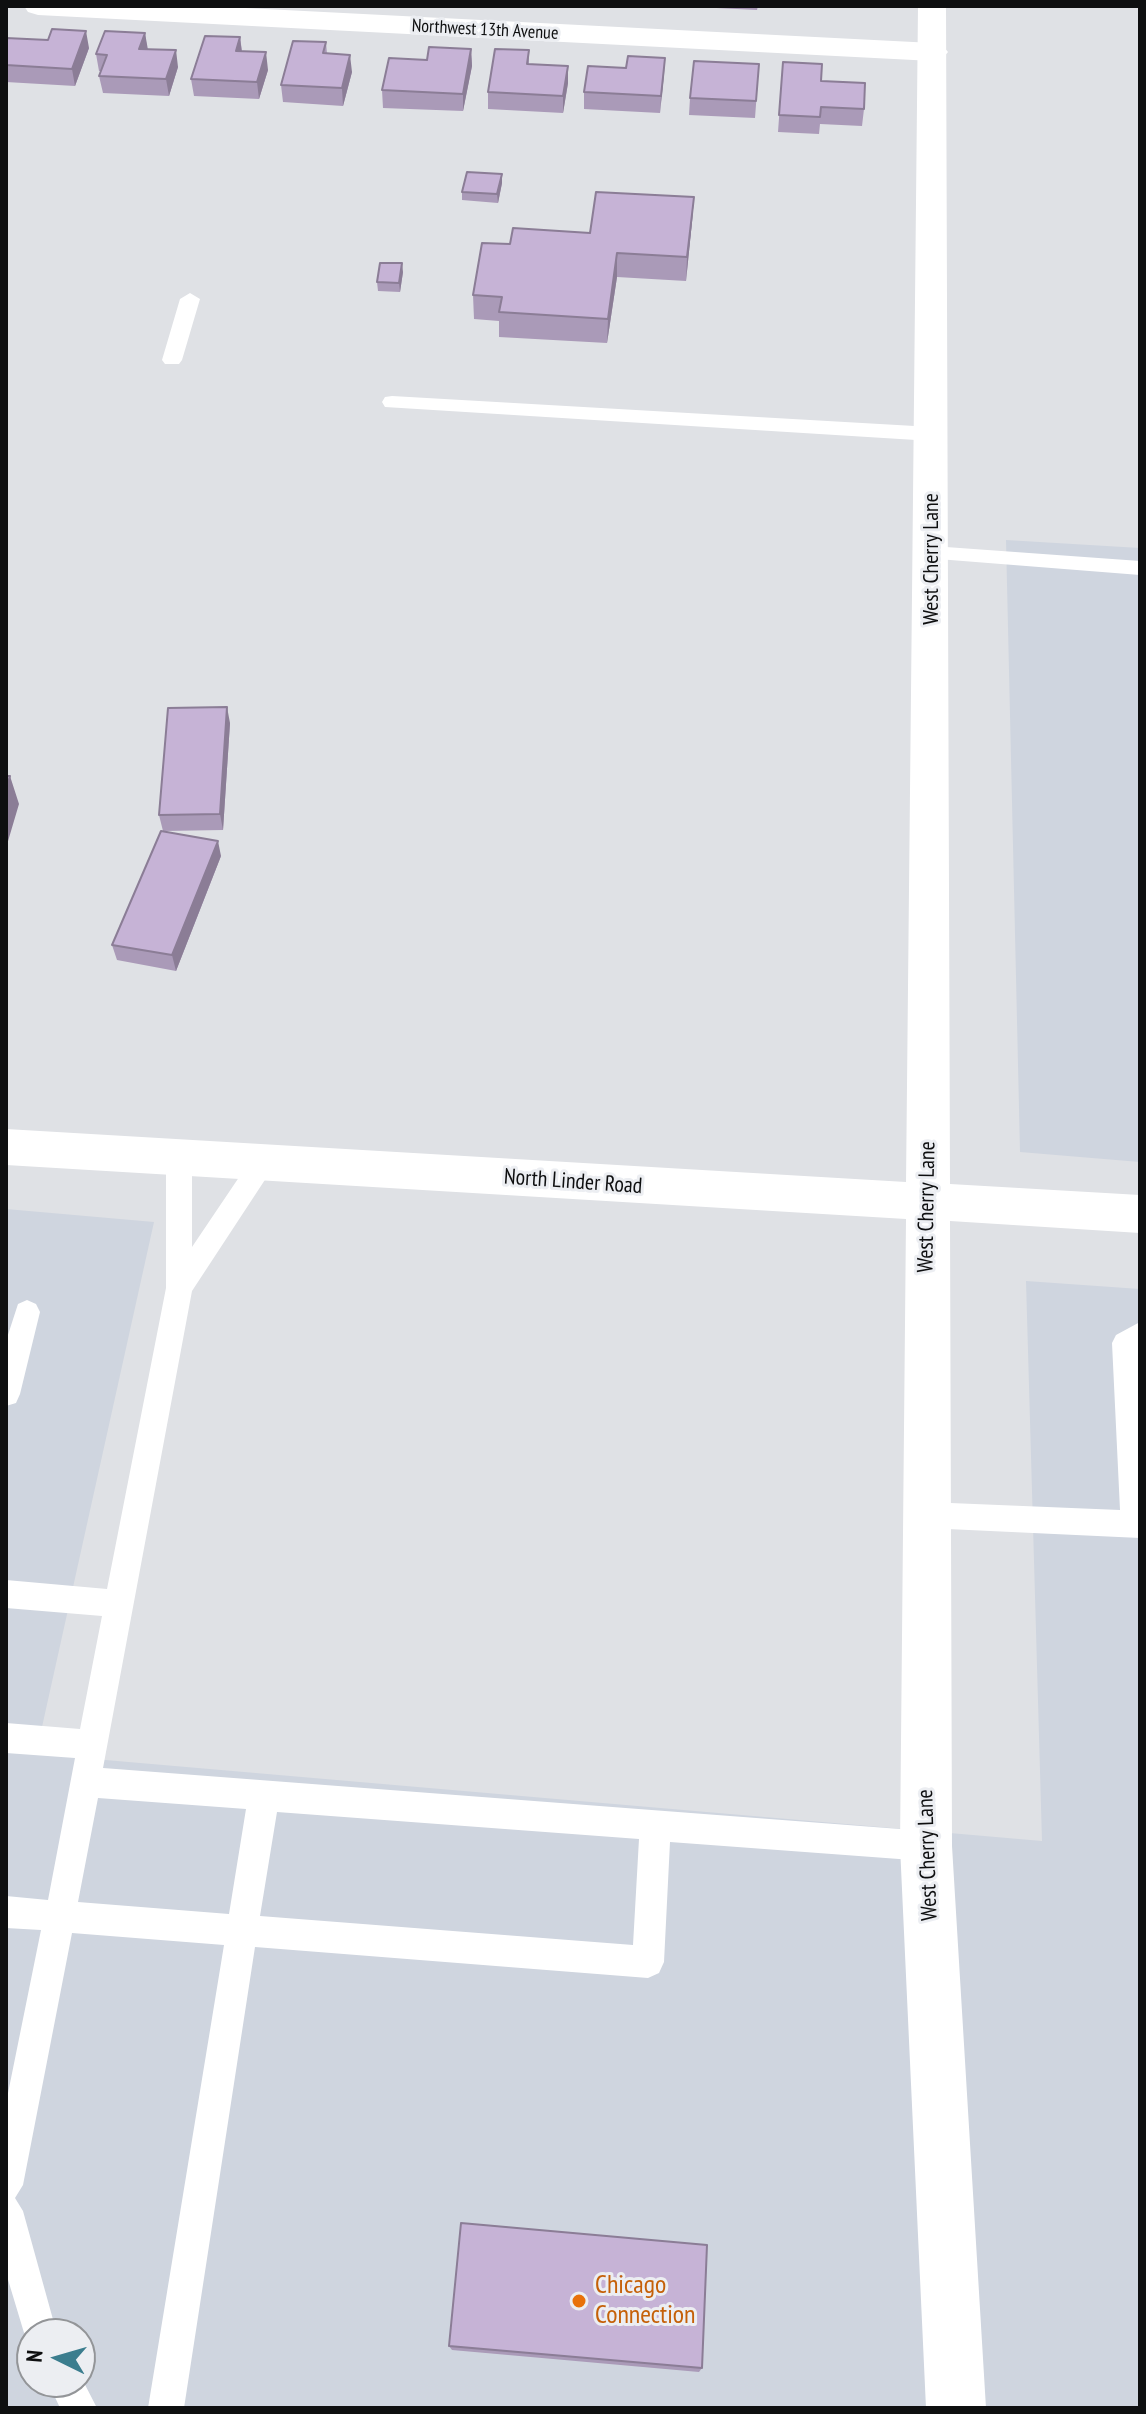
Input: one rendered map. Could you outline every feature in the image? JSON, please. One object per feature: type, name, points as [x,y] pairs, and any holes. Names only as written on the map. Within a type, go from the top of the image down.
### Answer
[{"type":"main road","name":"Northwest 13th Avenue","points":[[38,6],[171,10],[933,52]]},
{"type":"main road","name":"West Cherry Lane","points":[[932,6],[926,1846],[956,2408]]},
{"type":"main road","name":"North Linder Road","points":[[6,1147],[927,1204],[1140,1214]]},
{"type":"lane","points":[[172,360],[190,299]]},
{"type":"lane","points":[[392,402],[932,434]]},
{"type":"lane","points":[[932,553],[1140,568]]},
{"type":"lane","points":[[6,2185],[14,2099],[60,1916],[179,1288],[179,1158]]},
{"type":"lane","points":[[179,1288],[263,1163]]},
{"type":"lane","points":[[6,1394],[27,1312]]},
{"type":"lane","points":[[926,1515],[1138,1525],[1134,1400],[1126,1343],[1140,1334]]},
{"type":"lane","points":[[6,1594],[118,1604]]},
{"type":"lane","points":[[6,1738],[92,1745]]},
{"type":"lane","points":[[84,1782],[926,1846]]},
{"type":"lane","points":[[166,2408],[264,1795]]},
{"type":"lane","points":[[6,1912],[648,1962],[655,1825]]},
{"type":"lane","points":[[6,2211],[17,2294],[31,2318]]},
{"type":"shaded area","points":[[1006,540],[1140,548],[1140,1162],[1020,1152]]},
{"type":"shaded area","points":[[6,1209],[154,1222],[36,1754],[1042,1841],[1026,1281],[1140,1289],[1140,2408],[6,2408]]},
{"type":"building","points":[[52,29],[86,31],[72,69],[6,65],[6,38],[48,40]]},
{"type":"building","points":[[105,31],[145,33],[139,49],[176,50],[166,79],[99,76],[107,55],[96,54]]},
{"type":"building","points":[[205,36],[240,37],[236,51],[266,52],[257,82],[191,79]]},
{"type":"building","points":[[293,41],[326,42],[323,53],[350,55],[342,88],[281,85]]},
{"type":"building","points":[[429,47],[471,49],[463,94],[382,90],[389,58],[427,60]]},
{"type":"building","points":[[495,49],[529,50],[527,64],[568,66],[563,96],[488,92]]},
{"type":"building","points":[[628,56],[665,58],[661,96],[584,92],[588,66],[626,68]]},
{"type":"building","points":[[694,61],[759,64],[756,101],[690,98]]},
{"type":"building","points":[[783,62],[822,64],[821,81],[865,83],[864,109],[821,107],[820,117],[779,115]]},
{"type":"building","points":[[467,172],[502,174],[497,194],[462,192]]},
{"type":"building","points":[[596,192],[694,197],[687,257],[617,253],[608,319],[499,312],[502,297],[473,295],[482,243],[510,244],[513,228],[590,233]]},
{"type":"building","points":[[380,263],[402,263],[399,283],[377,282]]},
{"type":"building","points":[[227,707],[220,814],[159,815],[168,708]]},
{"type":"building","points":[[161,831],[218,841],[172,955],[112,945]]},
{"type":"building","name":"Chicago Connection","points":[[461,2223],[707,2245],[702,2368],[449,2346]]},
{"type":"place","name":"Chicago Connection","points":[[579,2301]]}]
